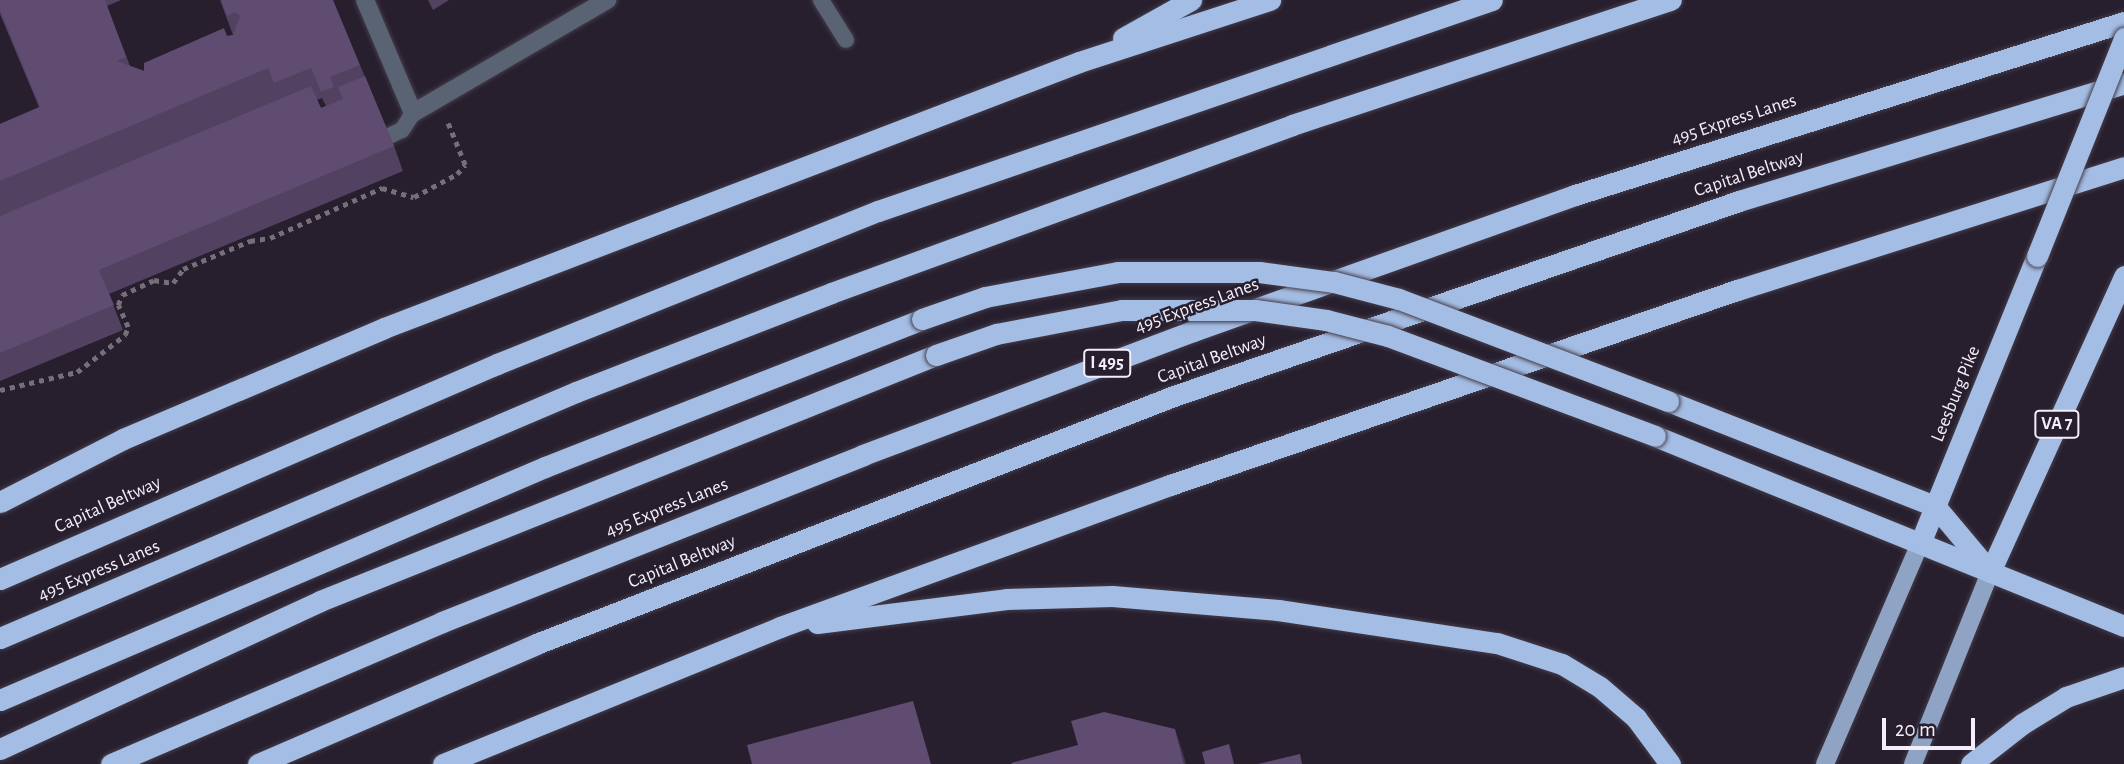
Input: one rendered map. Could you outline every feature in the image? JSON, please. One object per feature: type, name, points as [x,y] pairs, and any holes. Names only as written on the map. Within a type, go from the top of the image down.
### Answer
[{"type":"highway","points":[[1079,62],[1191,0]]},
{"type":"highway","points":[[0,502],[123,439],[384,328],[1079,62],[1270,0]]},
{"type":"highway","name":"Capital Beltway","points":[[0,579],[485,369],[878,211],[1492,0]]},
{"type":"highway","name":"495 Express Lanes","points":[[0,638],[576,392],[831,293],[1292,125],[1671,0]]},
{"type":"highway","name":"495 Express Lanes","points":[[111,764],[442,622],[876,450],[1193,331],[1575,195],[2124,22]]},
{"type":"highway","name":"Leesburg Pike","points":[[1921,541],[2124,38]]},
{"type":"highway","name":"Capital Beltway","points":[[258,764],[536,644],[1171,397],[1739,201],[2124,83]]},
{"type":"highway","points":[[443,764],[780,627],[1170,485],[1737,290],[2124,167]]},
{"type":"highway","points":[[0,700],[520,477],[922,319],[985,297],[1118,272],[1259,272],[1334,282],[1399,299],[1935,506],[1990,572]]},
{"type":"highway","name":"VA 7","points":[[1990,572],[2124,276]]},
{"type":"highway","points":[[0,749],[320,601],[936,355],[996,334],[1122,310],[1255,310],[1326,320],[1388,336],[1655,436],[1921,541],[2124,626]]},
{"type":"highway","points":[[780,627],[1006,599],[1086,596],[1278,610],[1483,641],[1533,652],[1585,677],[1636,718],[1671,764]]},
{"type":"highway","points":[[1971,764],[2022,724],[2066,696],[2124,677]]},
{"type":"main road","name":"Leesburg Pike","points":[[1825,764],[1921,541]]},
{"type":"main road","name":"VA 7","points":[[1913,764],[1990,572]]},
{"type":"street","points":[[365,0],[413,113],[607,0]]},
{"type":"lane","points":[[821,0],[846,40]]},
{"type":"lane","points":[[389,136],[402,130],[413,113]]},
{"type":"path","points":[[0,390],[77,372],[125,335],[128,327],[118,305],[122,295],[154,280],[173,283],[183,269],[250,241],[270,238],[382,188],[414,197],[457,174],[464,165],[439,98]]},
{"type":"building","points":[[0,0],[105,0],[126,57],[117,61],[144,71],[144,63],[224,28],[227,36],[233,35],[240,16],[235,12],[227,16],[221,0],[333,0],[360,65],[330,77],[334,87],[321,92],[311,68],[274,83],[268,68],[0,181],[0,124],[40,107],[0,10]]},
{"type":"building","points":[[365,76],[394,146],[99,270],[114,305],[0,353],[0,216],[311,86],[321,108],[343,99],[338,87]]},
{"type":"building","points":[[913,701],[931,764],[752,764],[747,745]]},
{"type":"building","points":[[1104,712],[1175,729],[1184,764],[1011,763],[1078,745],[1071,721]]},
{"type":"building","points":[[1229,744],[1234,764],[1205,764],[1202,752]]},
{"type":"building","points":[[1300,754],[1302,764],[1258,764]]}]
